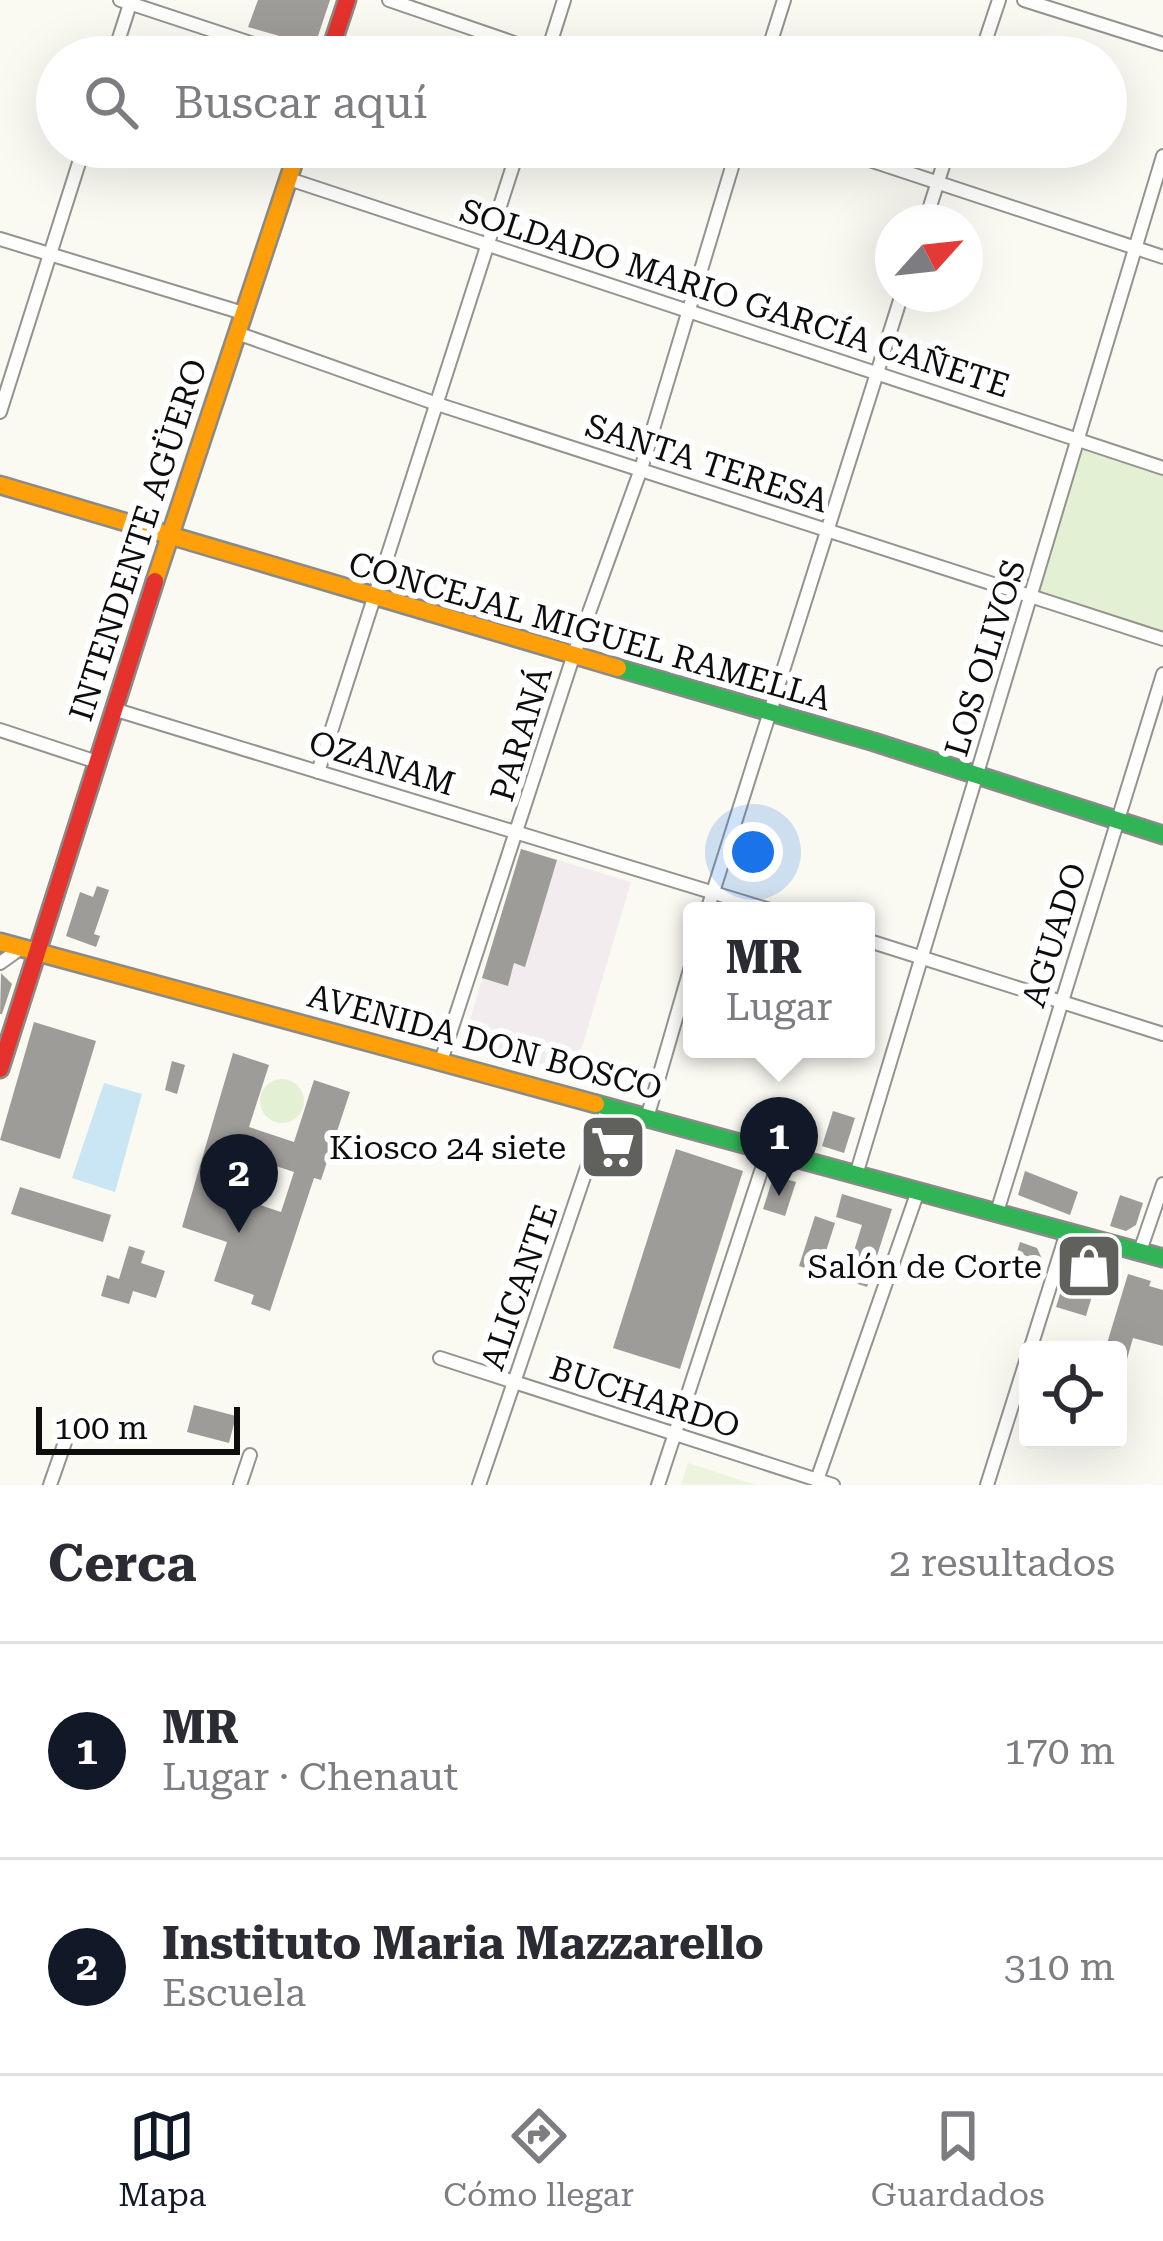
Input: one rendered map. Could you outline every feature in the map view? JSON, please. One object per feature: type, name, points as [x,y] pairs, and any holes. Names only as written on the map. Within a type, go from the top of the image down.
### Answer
[{"type":"street","points":[[335,36],[346,0]]},
{"type":"street","points":[[389,0],[492,36]]},
{"type":"street","points":[[555,36],[564,0]]},
{"type":"street","points":[[773,36],[784,0]]},
{"type":"street","points":[[987,36],[999,0]]},
{"type":"street","points":[[1024,0],[1163,44]]},
{"type":"street","points":[[118,36],[127,1],[231,36]]},
{"type":"street","name":"LOS OLIVOS","points":[[856,1175],[1163,156]]},
{"type":"street","points":[[0,412],[77,168]]},
{"type":"street","name":"INTENDENTE AGÜERO","points":[[0,1069],[29,950],[97,762],[292,168]]},
{"type":"street","points":[[318,772],[512,168]]},
{"type":"street","name":"PARANÁ","points":[[441,1061],[574,654],[641,469],[732,168]]},
{"type":"street","points":[[892,168],[1163,257]]},
{"type":"street","points":[[931,204],[942,168]]},
{"type":"street","name":"SOLDADO MARIO GARCÍA CAÑETE","points":[[289,179],[1163,468]]},
{"type":"street","points":[[0,238],[243,314]]},
{"type":"street","points":[[709,902],[896,312]]},
{"type":"street","name":"SANTA TERESA","points":[[237,333],[436,404],[1163,638]]},
{"type":"street","name":"CONCEJAL MIGUEL RAMELLA","points":[[0,484],[1163,835]]},
{"type":"street","name":"AGUADO","points":[[997,1213],[1163,674]]},
{"type":"street","name":"OZANAM","points":[[113,710],[744,902]]},
{"type":"street","points":[[0,730],[97,762]]},
{"type":"street","name":"AVENIDA DON BOSCO","points":[[0,942],[1163,1258]]},
{"type":"street","points":[[875,943],[1163,1034]]},
{"type":"street","points":[[0,963],[29,950]]},
{"type":"street","points":[[647,1118],[683,994]]},
{"type":"street","name":"ALICANTE","points":[[479,1485],[608,1106]]},
{"type":"street","points":[[658,1485],[768,1150]]},
{"type":"street","points":[[1140,1251],[1163,1184]]},
{"type":"street","points":[[817,1480],[918,1191]]},
{"type":"street","points":[[1033,1341],[1067,1232]]},
{"type":"street","name":"BUCHARDO","points":[[440,1358],[833,1485]]},
{"type":"street","points":[[987,1485],[1019,1384]]},
{"type":"street","points":[[50,1485],[65,1442]]},
{"type":"street","points":[[239,1485],[250,1454]]},
{"type":"shaded area","points":[[521,849],[631,882],[574,1074],[464,1040]]},
{"type":"green space","points":[[1076,439],[1163,468],[1163,639],[1033,597]]},
{"type":"green space","points":[[282,1079],[298,1085],[304,1101],[298,1117],[282,1123],[266,1117],[260,1101],[266,1085]]},
{"type":"green space","points":[[688,1463],[756,1485],[681,1485]]},
{"type":"water","points":[[104,1083],[142,1094],[115,1192],[72,1178]]},
{"type":"building","points":[[258,0],[330,0],[318,36],[280,36],[248,27]]},
{"type":"building","points":[[521,849],[557,860],[525,967],[514,963],[508,986],[482,978]]},
{"type":"building","points":[[97,886],[109,890],[94,934],[100,936],[96,947],[66,936],[80,892],[93,897]]},
{"type":"building","points":[[1,973],[12,984],[0,1014]]},
{"type":"building","points":[[34,1022],[96,1041],[60,1159],[0,1140]]},
{"type":"building","points":[[233,1053],[269,1065],[249,1127],[294,1142],[314,1080],[350,1092],[321,1180],[314,1178],[270,1311],[251,1304],[254,1295],[214,1281],[227,1242],[182,1227]],"holes":[[[243,1155],[294,1172],[281,1212],[230,1195]]]},
{"type":"building","points":[[172,1061],[185,1065],[177,1094],[165,1090]]},
{"type":"building","points":[[833,1111],[855,1118],[844,1153],[822,1146]]},
{"type":"building","name":"Kiosco 24 siete","points":[[626,1138],[620,1158],[603,1153],[608,1139]]},
{"type":"building","points":[[676,1149],[743,1171],[680,1369],[613,1348]]},
{"type":"building","points":[[1025,1171],[1078,1192],[1070,1215],[1018,1195]]},
{"type":"building","points":[[772,1181],[796,1182],[785,1216],[763,1209]]},
{"type":"building","points":[[20,1187],[111,1215],[103,1242],[11,1214]]},
{"type":"building","points":[[842,1194],[892,1209],[867,1287],[845,1280],[862,1225],[836,1217]]},
{"type":"building","points":[[1120,1195],[1143,1203],[1136,1225],[1126,1231],[1110,1226]]},
{"type":"building","points":[[815,1216],[835,1223],[819,1273],[799,1266]]},
{"type":"building","points":[[1020,1242],[1037,1248],[1043,1261],[1037,1280],[1011,1271]]},
{"type":"building","points":[[129,1246],[145,1251],[141,1263],[165,1271],[156,1298],[133,1291],[129,1304],[101,1296],[107,1275],[119,1279]]},
{"type":"building","points":[[1082,1260],[1101,1266],[1086,1316],[1056,1307],[1069,1265]]},
{"type":"building","points":[[1128,1274],[1163,1290],[1163,1346],[1133,1338],[1127,1359],[1127,1341],[1108,1341]]},
{"type":"building","points":[[194,1405],[236,1416],[229,1443],[187,1432]]},
{"type":"traffic: fast","points":[[618,668],[874,742],[1163,835]]},
{"type":"traffic: fast","points":[[596,1104],[1163,1258]]},
{"type":"traffic: slow","points":[[155,581],[292,168]]},
{"type":"traffic: slow","points":[[0,485],[618,668]]},
{"type":"traffic: slow","points":[[0,942],[596,1104]]},
{"type":"traffic: jam","points":[[335,36],[347,0]]},
{"type":"traffic: jam","points":[[0,1069],[155,581]]},
{"type":"place","name":"Kiosco 24 siete","points":[[613,1147]]},
{"type":"place","name":"MR","points":[[779,1196]]},
{"type":"place","name":"Instituto Maria Mazzarello","points":[[239,1233]]},
{"type":"place","name":"Salón de Corte","points":[[1089,1266]]}]
